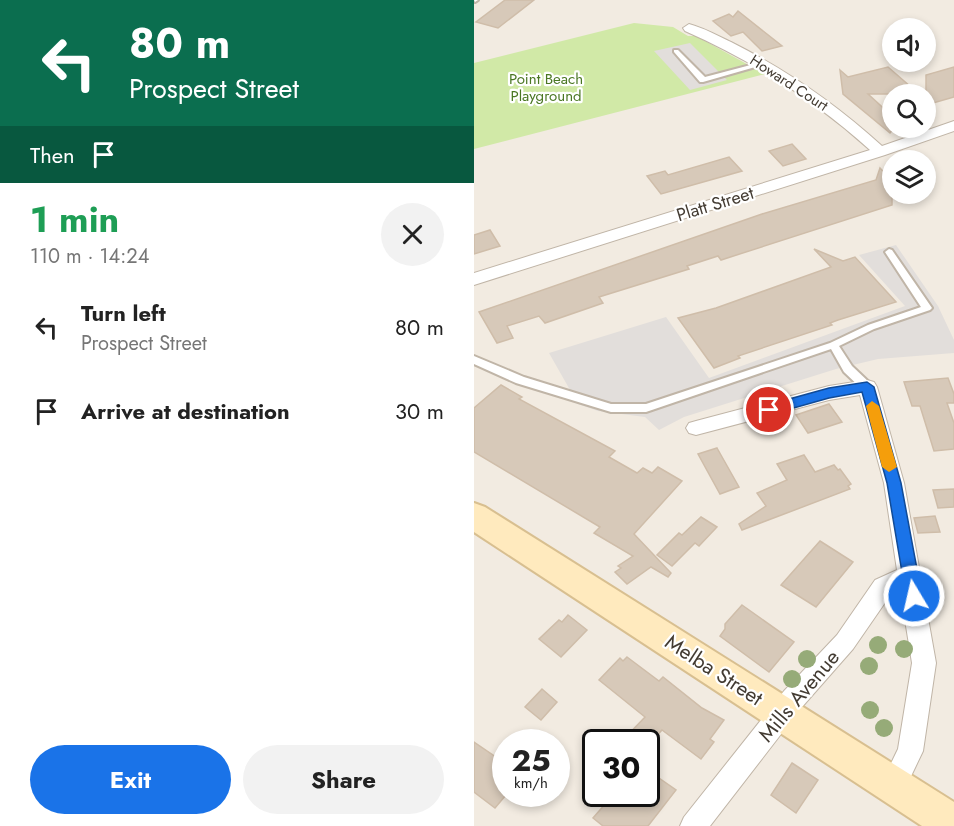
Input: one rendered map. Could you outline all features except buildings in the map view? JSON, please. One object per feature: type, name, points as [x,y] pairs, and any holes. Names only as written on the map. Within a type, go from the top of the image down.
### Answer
[{"type":"main road","name":"Melba Street","points":[[474,516],[894,784],[954,825]]},
{"type":"street","name":"Howard Court","points":[[689,28],[762,64],[826,107],[880,152]]},
{"type":"street","name":"Platt Street","points":[[474,279],[880,152],[944,131],[954,125]]},
{"type":"street","points":[[696,428],[829,393],[867,387],[894,483],[911,574],[924,663],[910,751],[894,784]]},
{"type":"street","name":"Mills Avenue","points":[[693,826],[783,714],[845,642],[883,587],[911,574]]},
{"type":"lane","points":[[676,51],[703,80],[762,64]]},
{"type":"lane","points":[[474,360],[520,380],[610,408],[646,408],[833,345],[871,327],[927,308],[889,252]]},
{"type":"lane","points":[[833,345],[848,369],[867,387]]},
{"type":"green space","name":"Point Beach Playground","points":[[634,23],[673,27],[688,36],[696,36],[765,74],[474,149],[474,63]]},
{"type":"shaded area","points":[[690,43],[727,80],[690,90],[654,51]]},
{"type":"shaded area","points":[[896,245],[938,306],[954,340],[954,353],[878,359],[836,369],[684,417],[659,430],[645,417],[598,411],[578,404],[549,353],[666,317],[709,378],[905,306],[859,255]]},
{"type":"slow traffic","points":[[872,406],[889,467]]},
{"type":"route","points":[[769,410],[829,393],[867,387],[894,483],[914,596]]}]
